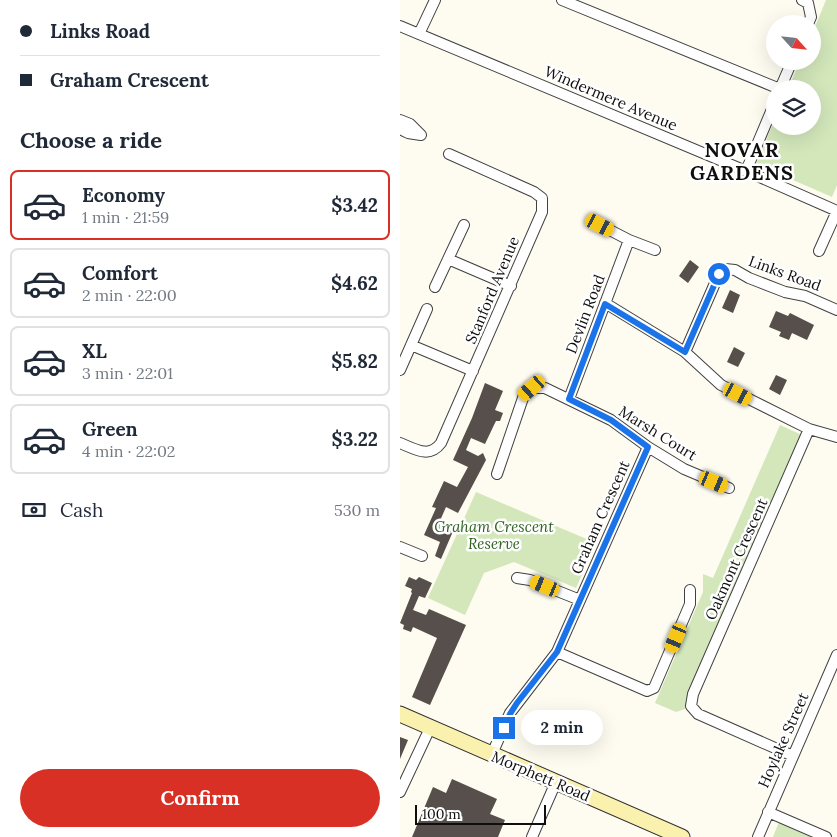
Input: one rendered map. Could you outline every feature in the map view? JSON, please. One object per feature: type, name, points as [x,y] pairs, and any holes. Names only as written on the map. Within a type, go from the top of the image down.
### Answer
[{"type":"street","points":[[419,34],[435,0]]},
{"type":"street","points":[[562,0],[766,83]]},
{"type":"street","points":[[802,0],[808,3],[811,15]]},
{"type":"street","name":"Windermere Avenue","points":[[400,26],[837,211]]},
{"type":"street","points":[[400,120],[410,124],[421,135],[408,133],[400,129]]},
{"type":"street","points":[[746,171],[766,123]]},
{"type":"street","name":"Stanford Avenue","points":[[400,443],[419,451],[429,452],[436,450],[441,443],[542,212],[542,198],[534,192],[449,154]]},
{"type":"street","points":[[819,251],[837,211]]},
{"type":"street","points":[[435,287],[464,225]]},
{"type":"street","points":[[600,225],[629,240],[656,250]]},
{"type":"street","name":"Devlin Road","points":[[569,399],[629,240]]},
{"type":"street","points":[[448,260],[511,286]]},
{"type":"street","name":"Links Road","points":[[685,352],[719,274],[725,269],[734,270],[784,292],[805,296],[837,310]]},
{"type":"street","points":[[605,304],[685,352],[721,384],[809,429],[837,437]]},
{"type":"street","points":[[400,370],[428,309]]},
{"type":"street","points":[[411,345],[473,371]]},
{"type":"street","name":"Marsh Court","points":[[497,474],[524,395],[532,388],[545,388],[611,420],[648,447],[684,469],[729,488]]},
{"type":"street","name":"Oakmont Crescent","points":[[793,756],[698,714],[691,706],[693,694],[809,429]]},
{"type":"street","name":"Graham Crescent","points":[[492,754],[510,714],[557,652],[648,447]]},
{"type":"street","points":[[400,547],[422,556]]},
{"type":"street","points":[[518,578],[530,580],[580,600]]},
{"type":"street","points":[[557,652],[647,691],[651,691],[654,688],[690,604],[690,590]]},
{"type":"street","name":"Hoylake Street","points":[[758,837],[837,656]]},
{"type":"street","name":"Morphett Road","points":[[400,714],[674,835]]},
{"type":"street","points":[[400,792],[430,728]]},
{"type":"street","points":[[532,837],[556,782]]},
{"type":"street","points":[[768,812],[826,837]]},
{"type":"green space","points":[[826,0],[837,0],[837,185],[832,197],[756,164],[768,135],[821,135],[821,80],[792,80],[796,70],[821,70],[820,15]]},
{"type":"green space","points":[[780,425],[802,435],[688,708],[676,712],[655,703],[703,592],[703,574],[713,578]]},
{"type":"green space","name":"Graham Crescent Reserve","points":[[476,492],[596,543],[576,588],[514,562],[484,573],[465,615],[428,598]]},
{"type":"green space","points":[[779,822],[813,837],[773,837]]},
{"type":"building","points":[[690,260],[699,267],[688,283],[679,276]]},
{"type":"building","points":[[730,290],[740,295],[733,313],[722,308]]},
{"type":"building","points":[[776,311],[788,316],[790,313],[814,325],[807,340],[792,333],[789,340],[779,336],[781,332],[769,327]]},
{"type":"building","points":[[734,347],[745,353],[738,367],[727,362]]},
{"type":"building","points":[[776,375],[787,380],[780,395],[769,389]]},
{"type":"building","points":[[485,383],[503,391],[495,410],[503,413],[500,421],[496,421],[485,444],[471,438],[466,450],[478,456],[483,453],[486,460],[458,513],[446,507],[439,523],[454,529],[441,559],[435,556],[440,542],[424,535],[436,508],[432,507],[444,481],[457,487],[468,467],[453,460]]},
{"type":"building","points":[[409,577],[416,580],[419,577],[432,583],[425,598],[419,596],[413,610],[426,615],[429,609],[466,625],[430,705],[412,697],[437,638],[413,627],[411,632],[403,629],[404,625],[400,623],[412,593],[412,589],[405,586]]},
{"type":"building","points":[[400,737],[408,740],[400,759]]},
{"type":"building","points":[[452,779],[497,799],[490,814],[505,820],[498,837],[412,837],[433,787],[446,793]]},
{"type":"district","name":"NOVAR GARDENS","points":[[742,160]]},
{"type":"route","points":[[504,728],[517,703],[557,652],[648,447],[611,420],[569,399],[605,304],[685,352],[719,274]]}]
